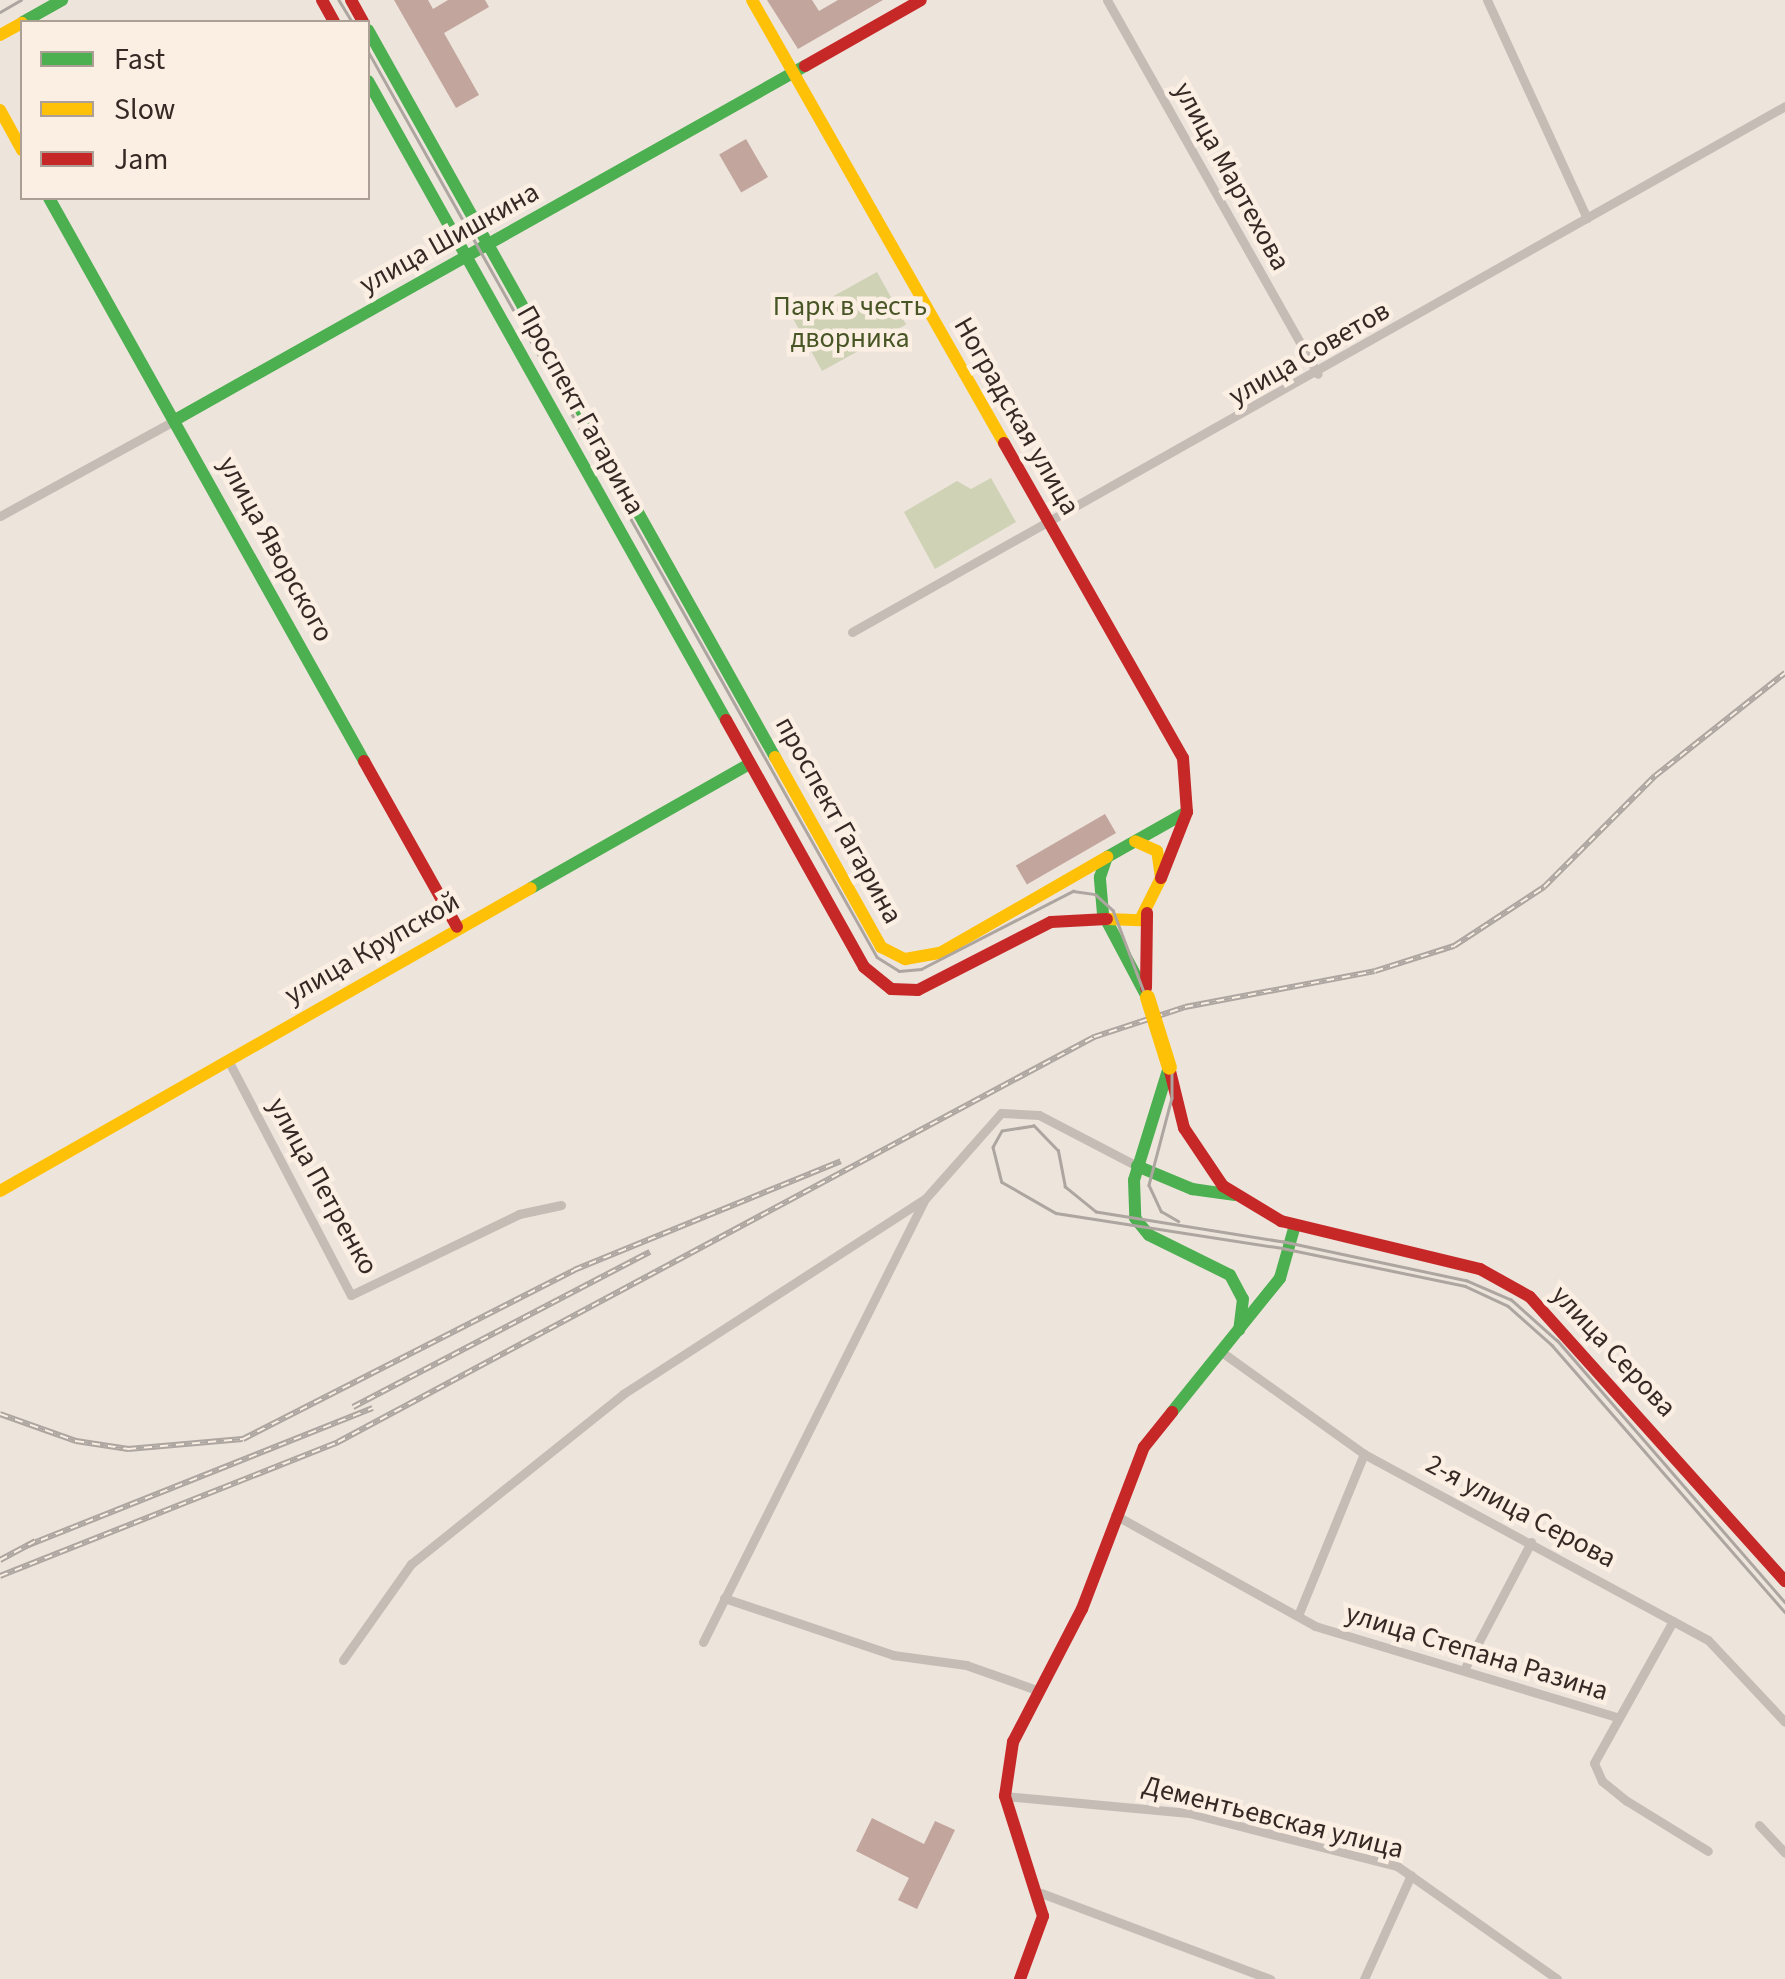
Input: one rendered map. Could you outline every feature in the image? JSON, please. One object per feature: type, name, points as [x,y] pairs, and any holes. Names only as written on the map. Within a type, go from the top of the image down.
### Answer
[{"type":"main road","points":[[27,20],[62,0]]},
{"type":"main road","name":"Ноградская улица","points":[[752,0],[1182,758],[1187,812]]},
{"type":"main road","name":"улица Шишкина","points":[[175,420],[921,0]]},
{"type":"main road","name":"Проспект Гагарина","points":[[370,34],[745,703]]},
{"type":"main road","name":"Проспект Гагарина","points":[[370,85],[748,764]]},
{"type":"main road","points":[[0,110],[20,146]]},
{"type":"main road","name":"улица Яворского","points":[[50,200],[457,926]]},
{"type":"main road","name":"проспект Гагарина","points":[[745,703],[882,947],[896,958],[940,953],[1107,857]]},
{"type":"main road","name":"проспект Гагарина","points":[[748,764],[864,967],[892,989],[945,980],[1051,922],[1106,919]]},
{"type":"main road","name":"улица Крупской","points":[[0,1191],[230,1062],[457,926],[748,764]]},
{"type":"main road","points":[[1187,812],[1107,857],[1098,892],[1106,919],[1147,997],[1191,1144],[1234,1194]]},
{"type":"main road","points":[[1147,997],[1148,914],[1187,812]]},
{"type":"main road","points":[[1135,841],[1156,852],[1162,878]]},
{"type":"main road","points":[[1106,919],[1128,925],[1148,914]]},
{"type":"main road","points":[[1169,1066],[1137,1166],[1136,1222],[1234,1280],[1243,1299],[1236,1337]]},
{"type":"main road","points":[[1137,1166],[1192,1188],[1234,1194]]},
{"type":"main road","name":"улица Серова","points":[[1234,1194],[1295,1225],[1480,1269],[1530,1296],[1785,1581]]},
{"type":"main road","points":[[1020,1979],[1043,1916],[1041,1893],[1005,1796],[1013,1742],[1082,1610],[1115,1515],[1168,1410],[1236,1337],[1280,1278],[1295,1225]]},
{"type":"street","name":"улица Мартехова","points":[[1107,0],[1318,374]]},
{"type":"street","points":[[1486,0],[1587,218]]},
{"type":"street","name":"улица Советов","points":[[852,632],[1318,374],[1785,106]]},
{"type":"street","name":"улица Шишкина","points":[[0,516],[175,420]]},
{"type":"street","name":"улица Крупской","points":[[748,764],[772,751]]},
{"type":"street","name":"улица Петренко","points":[[230,1062],[352,1295],[520,1214],[560,1205]]},
{"type":"street","points":[[703,1642],[925,1199],[994,1119],[1015,1109],[1137,1166]]},
{"type":"street","points":[[343,1660],[411,1564],[623,1394],[925,1199]]},
{"type":"street","name":"2-я улица Серова","points":[[1223,1352],[1364,1454],[1674,1621],[1731,1659],[1785,1722]]},
{"type":"street","points":[[1299,1613],[1364,1454]]},
{"type":"street","name":"улица Степана Разина","points":[[1115,1515],[1299,1613],[1406,1658],[1466,1666],[1617,1717]]},
{"type":"street","points":[[1466,1666],[1531,1542]]},
{"type":"street","points":[[724,1598],[893,1656],[966,1665],[1037,1690]]},
{"type":"street","points":[[1674,1621],[1595,1755],[1598,1776],[1708,1852]]},
{"type":"street","name":"Дементьевская улица","points":[[1005,1796],[1189,1813],[1411,1875],[1557,1979]]},
{"type":"street","points":[[1759,1825],[1785,1853]]},
{"type":"street","points":[[1364,1979],[1411,1875]]},
{"type":"street","points":[[1041,1893],[1270,1979]]},
{"type":"green space","name":"Парк в честь дворника","points":[[877,272],[906,324],[822,371],[793,319]]},
{"type":"green space","points":[[991,478],[1016,522],[935,569],[904,512],[957,481],[971,489]]},
{"type":"building","points":[[394,0],[428,0],[433,9],[448,0],[485,0],[489,7],[444,33],[479,95],[456,108]]},
{"type":"building","points":[[767,0],[812,0],[819,11],[838,0],[883,0],[798,49]]},
{"type":"building","points":[[746,139],[768,177],[741,193],[719,154]]},
{"type":"building","points":[[1105,814],[1116,833],[1027,885],[1016,866]]},
{"type":"building","points":[[872,1818],[924,1844],[935,1821],[955,1830],[917,1909],[898,1900],[909,1878],[856,1851]]},
{"type":"tram line","points":[[0,12],[21,0]]},
{"type":"tram line","points":[[339,0],[351,20]]},
{"type":"tram line","points":[[370,55],[877,957],[899,971],[921,969],[1073,891],[1095,894],[1113,910],[1172,1066],[1172,1098],[1149,1185],[1161,1211],[1178,1221]]},
{"type":"tram line","points":[[1785,1603],[1557,1341],[1511,1300],[1467,1281],[1283,1242],[1096,1212],[1065,1187],[1058,1151],[1034,1126],[1002,1131],[993,1147],[1002,1182],[1056,1213],[1282,1248],[1465,1286],[1508,1306],[1552,1345],[1785,1612]]},
{"type":"railway","points":[[0,1576],[338,1442],[1094,1037],[1185,1007],[1375,971],[1454,946],[1544,887],[1655,776],[1785,673]]},
{"type":"railway","points":[[0,1414],[76,1441],[128,1449],[243,1439],[574,1270],[841,1161]]},
{"type":"railway","points":[[353,1407],[650,1252]]},
{"type":"railway","points":[[26,1546],[372,1408]]},
{"type":"railway","points":[[0,1560],[35,1541]]},
{"type":"traffic: fast","points":[[27,20],[62,0]]},
{"type":"traffic: fast","points":[[370,34],[775,757]]},
{"type":"traffic: fast","points":[[175,420],[805,66]]},
{"type":"traffic: fast","points":[[370,85],[726,720]]},
{"type":"traffic: fast","points":[[50,200],[364,761]]},
{"type":"traffic: fast","points":[[531,888],[749,764]]},
{"type":"traffic: fast","points":[[1147,997],[1103,914],[1100,877],[1107,857],[1187,812]]},
{"type":"traffic: fast","points":[[1169,1067],[1134,1180],[1135,1218],[1149,1235],[1230,1275],[1243,1299],[1239,1330]]},
{"type":"traffic: fast","points":[[1137,1166],[1192,1189],[1234,1195]]},
{"type":"traffic: fast","points":[[1172,1412],[1280,1278],[1295,1225]]},
{"type":"traffic: slow","points":[[752,0],[1004,443]]},
{"type":"traffic: slow","points":[[0,35],[20,24]]},
{"type":"traffic: slow","points":[[0,110],[20,146]]},
{"type":"traffic: slow","points":[[775,757],[881,947],[905,959],[940,953],[1107,857]]},
{"type":"traffic: slow","points":[[1107,919],[1140,920],[1161,878],[1157,851],[1135,841]]},
{"type":"traffic: slow","points":[[0,1191],[531,888]]},
{"type":"traffic: slow","points":[[1147,997],[1169,1067]]},
{"type":"traffic: jam","points":[[322,0],[333,20]]},
{"type":"traffic: jam","points":[[351,0],[362,20]]},
{"type":"traffic: jam","points":[[805,66],[921,0]]},
{"type":"traffic: jam","points":[[1004,443],[1183,758],[1187,812],[1161,878]]},
{"type":"traffic: jam","points":[[726,720],[864,967],[891,989],[918,990],[1051,922],[1107,919]]},
{"type":"traffic: jam","points":[[364,761],[457,927]]},
{"type":"traffic: jam","points":[[1146,988],[1147,913]]},
{"type":"traffic: jam","points":[[1169,1067],[1184,1128],[1223,1186],[1281,1221],[1480,1269],[1530,1297],[1785,1581]]},
{"type":"traffic: jam","points":[[1020,1979],[1043,1916],[1005,1796],[1013,1742],[1082,1609],[1144,1447],[1172,1412]]}]
